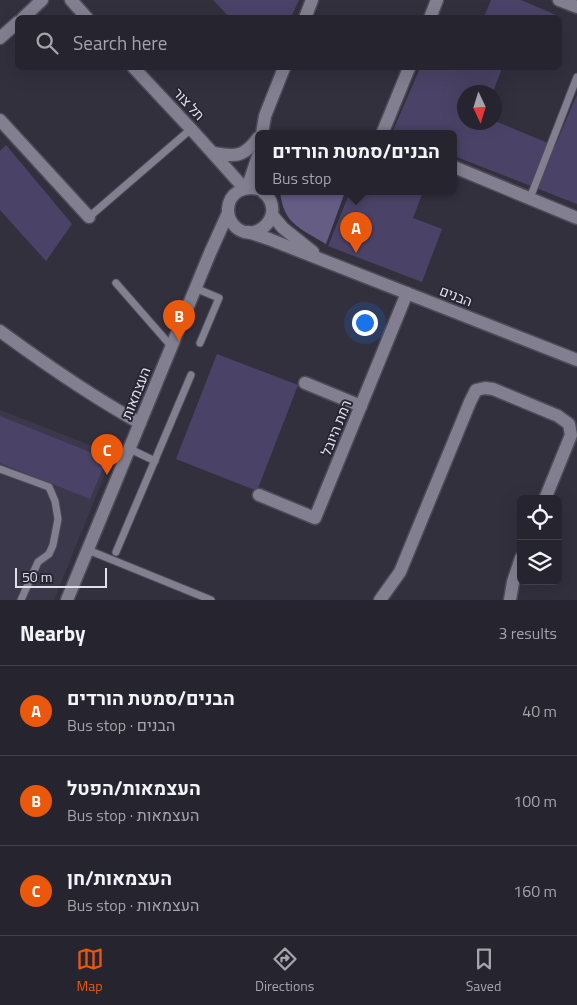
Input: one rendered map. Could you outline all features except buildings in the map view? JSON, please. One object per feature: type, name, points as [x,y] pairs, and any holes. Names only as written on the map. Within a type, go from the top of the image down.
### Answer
[{"type":"street","points":[[26,15],[42,0]]},
{"type":"street","points":[[71,0],[84,15]]},
{"type":"street","points":[[306,15],[312,0]]},
{"type":"street","points":[[431,15],[437,0]]},
{"type":"street","points":[[559,0],[577,7]]},
{"type":"street","points":[[0,38],[15,25]]},
{"type":"street","name":"תל צור","points":[[136,70],[213,153],[255,188]]},
{"type":"street","points":[[262,130],[265,116],[283,70]]},
{"type":"street","points":[[384,130],[408,70]]},
{"type":"street","points":[[0,120],[89,217]]},
{"type":"street","name":"תל צור","points":[[200,139],[228,180],[230,200]]},
{"type":"street","points":[[213,153],[228,156],[237,155],[247,151],[255,142]]},
{"type":"street","points":[[255,165],[250,180],[255,187]]},
{"type":"street","points":[[457,168],[577,218]]},
{"type":"street","points":[[255,191],[234,194],[228,206],[230,220],[234,226],[244,231],[257,231],[264,228],[269,222],[273,208],[271,201],[263,195]]},
{"type":"street","name":"העצמאות","points":[[67,600],[195,288],[228,213]]},
{"type":"street","name":"הבנים","points":[[272,215],[283,228],[325,261]]},
{"type":"street","name":"הבנים","points":[[244,231],[269,239],[577,360]]},
{"type":"street","name":"העצמאות","points":[[210,253],[230,233],[244,231]]},
{"type":"street","name":"רמת היובל","points":[[259,495],[315,518],[407,293]]},
{"type":"street","points":[[0,330],[89,393],[140,423]]},
{"type":"street","points":[[305,383],[361,406]]},
{"type":"street","points":[[380,600],[400,572],[476,390],[493,389],[558,416],[569,424],[571,434],[547,495]]},
{"type":"street","points":[[510,600],[517,570]]},
{"type":"lane","points":[[530,198],[577,77]]},
{"type":"lane","points":[[89,217],[191,129]]},
{"type":"lane","points":[[116,283],[171,346]]},
{"type":"lane","points":[[195,288],[219,298],[200,343]]},
{"type":"lane","points":[[116,552],[191,375]]},
{"type":"lane","points":[[130,449],[155,461]]},
{"type":"lane","points":[[0,469],[49,487],[55,500],[58,519],[53,545],[49,554],[38,562],[20,600]]},
{"type":"lane","points":[[88,550],[211,600]]},
{"type":"shaded area","points":[[213,0],[299,0],[292,15],[227,15]]},
{"type":"shaded area","points":[[491,0],[521,0],[556,15],[485,15]]},
{"type":"shaded area","points":[[419,70],[501,70],[496,85],[457,85],[457,130],[393,130]]},
{"type":"shaded area","points":[[577,95],[577,204],[457,157],[457,130],[502,130],[502,124],[555,146]]},
{"type":"shaded area","points":[[6,145],[72,224],[46,261],[0,210],[0,151]]},
{"type":"shaded area","points":[[281,195],[344,195],[326,244],[299,228],[290,219],[283,207]]},
{"type":"shaded area","points":[[349,195],[422,195],[413,218],[442,229],[422,282],[328,246]]},
{"type":"shaded area","points":[[217,354],[298,385],[257,491],[176,459]]},
{"type":"shaded area","points":[[0,410],[113,454],[54,600],[0,600]]},
{"type":"shaded area","points":[[0,416],[107,459],[90,499],[0,463]]},
{"type":"place","name":"הבנים/סמטת הורדים","points":[[356,253]]},
{"type":"place","name":"העצמאות/הפטל","points":[[179,341]]},
{"type":"place","name":"העצמאות/חן","points":[[107,475]]}]
